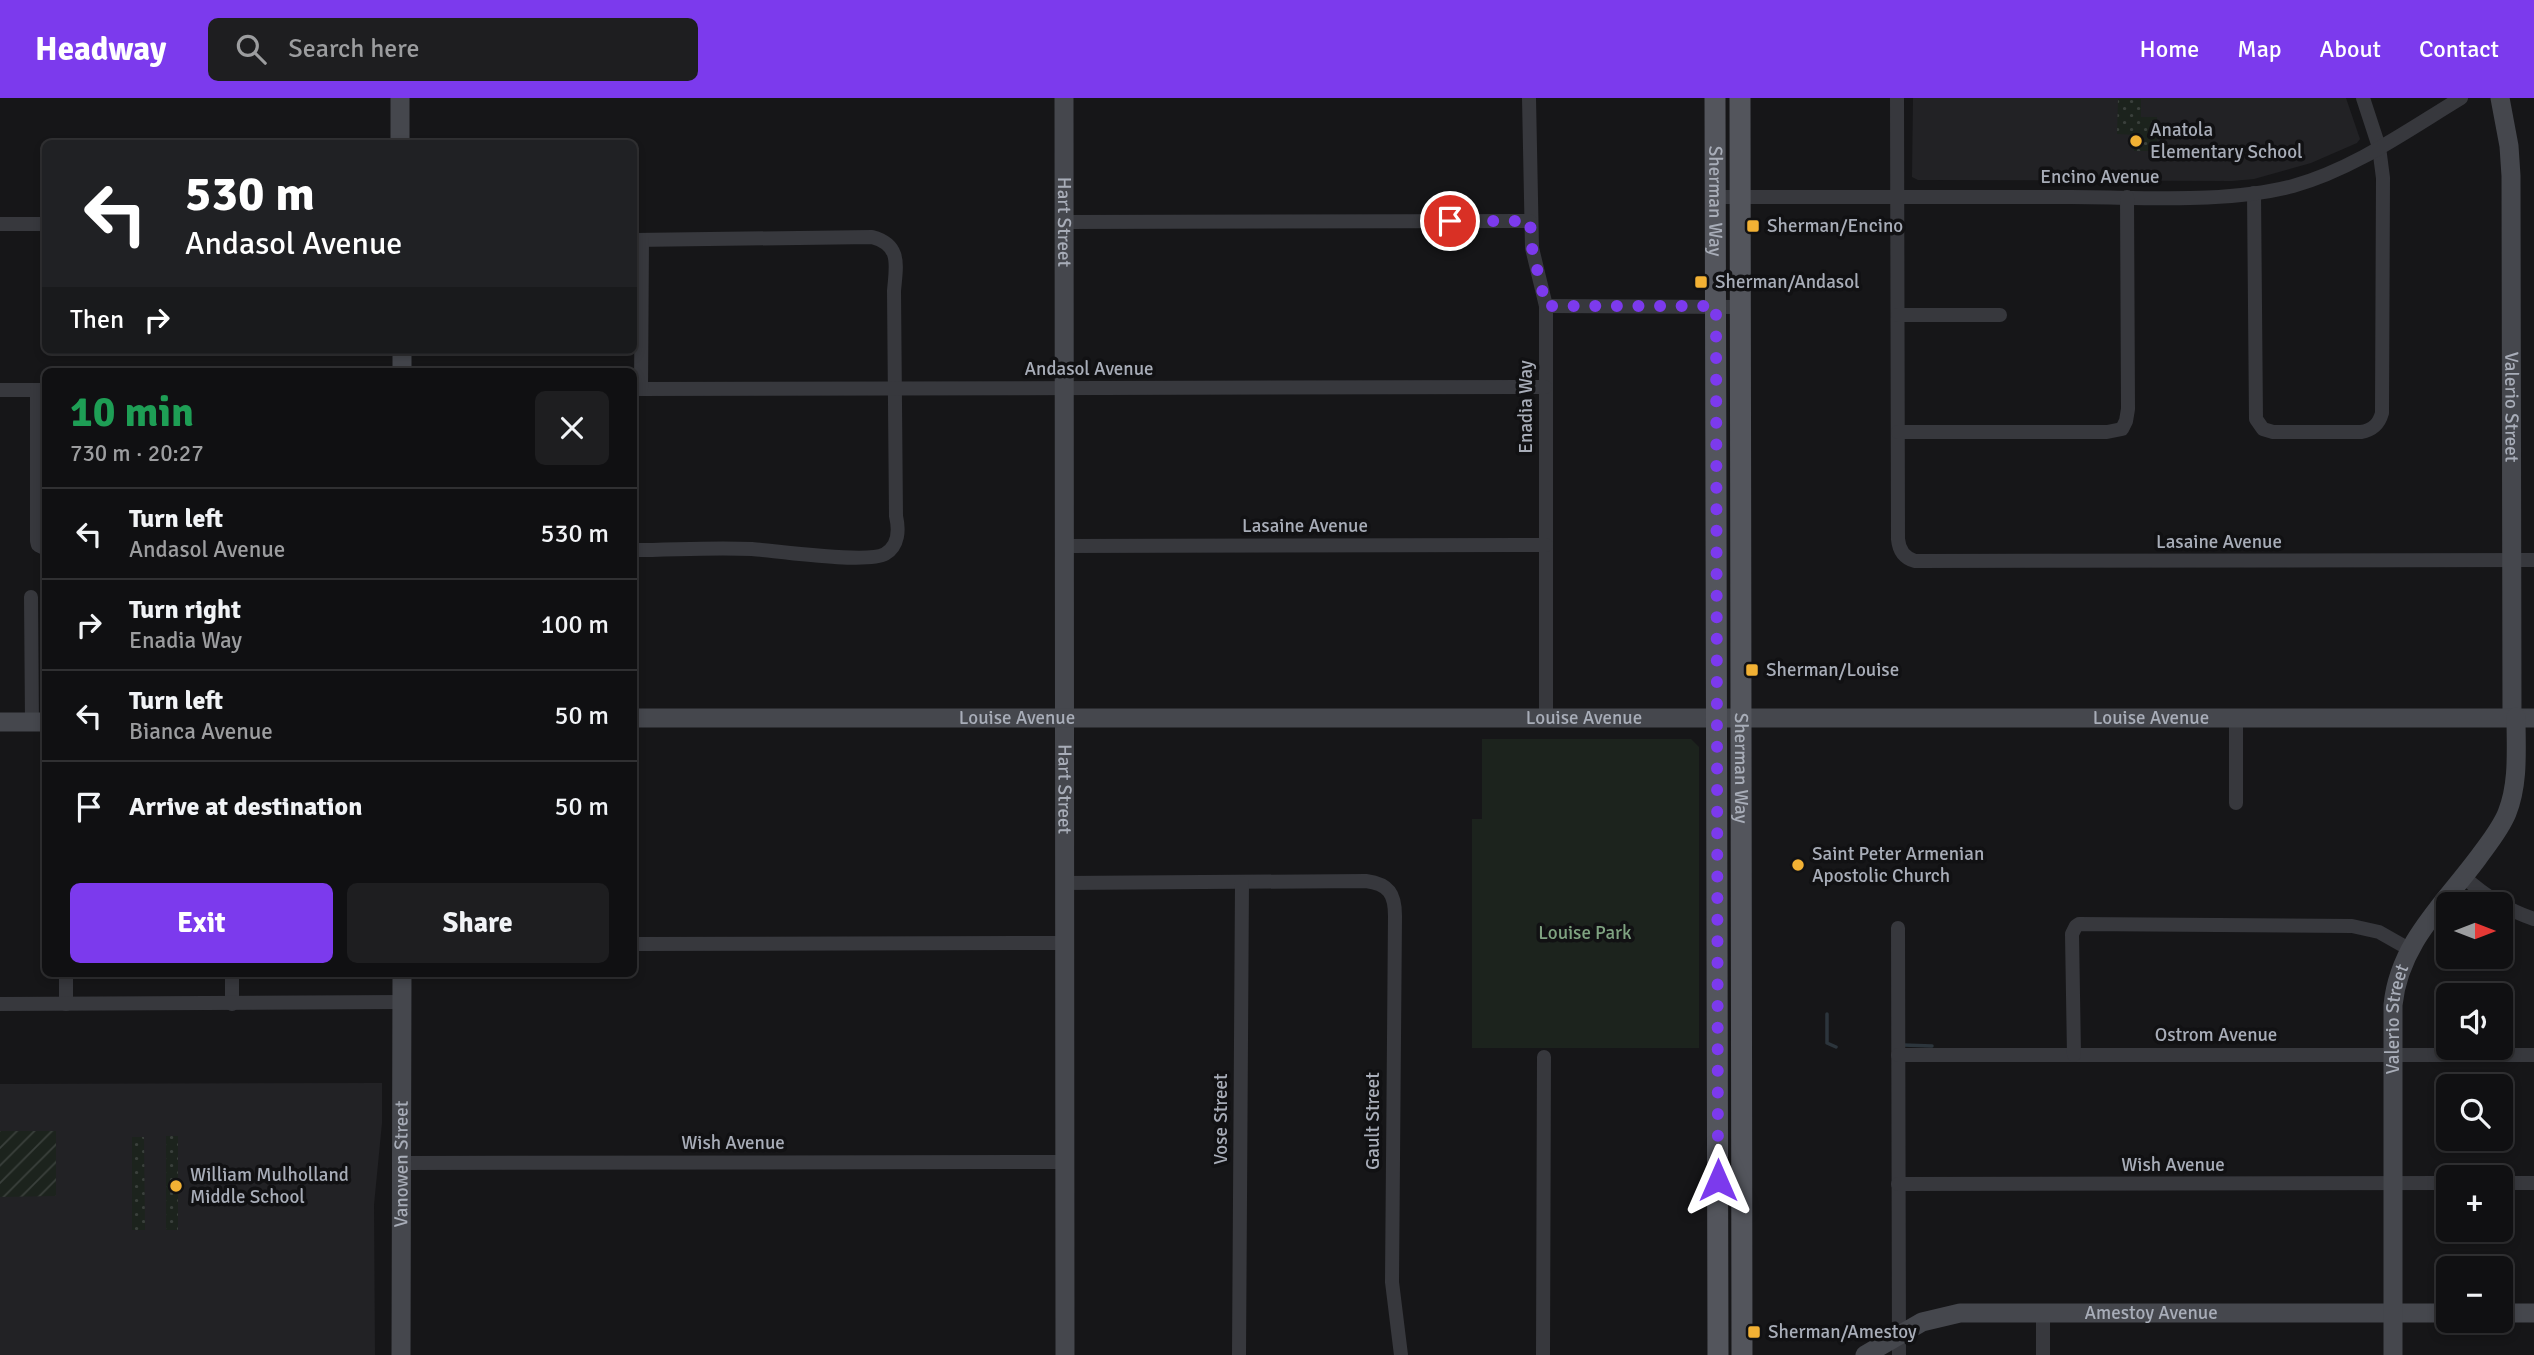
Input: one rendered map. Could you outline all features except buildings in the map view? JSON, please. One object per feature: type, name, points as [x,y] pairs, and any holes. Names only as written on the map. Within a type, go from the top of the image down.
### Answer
[{"type":"main road","name":"Sherman Way","points":[[1715,98],[1718,1355]]},
{"type":"main road","name":"Sherman Way","points":[[1740,98],[1742,1355]]},
{"type":"street","points":[[400,98],[400,140]]},
{"type":"street","name":"Hart Street","points":[[1064,98],[1065,1355]]},
{"type":"street","name":"Enadia Way","points":[[1529,98],[1532,248],[1546,306],[1546,719]]},
{"type":"street","points":[[1897,98],[1898,432],[2107,432],[2122,429],[2128,409],[2127,197]]},
{"type":"street","points":[[2254,193],[2256,419],[2263,429],[2273,432],[2361,432],[2374,427],[2382,413],[2383,178],[2379,147],[2363,98]]},
{"type":"street","name":"Encino Avenue","points":[[1716,197],[2218,196],[2278,190],[2313,180],[2357,160],[2461,98]]},
{"type":"street","name":"Valerio Street","points":[[2393,1355],[2394,992],[2399,971],[2409,949],[2497,832],[2510,805],[2521,717],[2511,560],[2511,176],[2509,146],[2500,98]]},
{"type":"street","points":[[1064,222],[1530,221]]},
{"type":"street","points":[[0,224],[42,224]]},
{"type":"street","points":[[637,389],[638,240],[872,237],[884,240],[891,247],[896,267],[894,291],[898,527],[893,546],[886,553],[877,556],[854,557],[750,549],[637,550]]},
{"type":"street","points":[[1546,306],[1740,307]]},
{"type":"street","points":[[1898,315],[2000,315]]},
{"type":"street","name":"Andasol Avenue","points":[[637,389],[1545,387]]},
{"type":"street","points":[[0,390],[41,390],[37,541],[42,547]]},
{"type":"street","name":"Lasaine Avenue","points":[[1898,432],[1898,540],[1905,556],[1915,561],[2534,560]]},
{"type":"street","name":"Lasaine Avenue","points":[[1064,546],[1546,545]]},
{"type":"street","points":[[0,722],[39,722],[31,597]]},
{"type":"street","points":[[2236,717],[2236,803]]},
{"type":"street","name":"Louise Avenue","points":[[637,718],[2521,717]]},
{"type":"street","points":[[2464,877],[2490,899],[2534,919]]},
{"type":"street","name":"Gault Street","points":[[1242,883],[1366,881],[1383,885],[1393,896],[1392,1282],[1401,1355]]},
{"type":"street","points":[[1064,883],[1242,883]]},
{"type":"street","name":"Vose Street","points":[[1239,1355],[1242,883]]},
{"type":"street","points":[[2074,1055],[2072,934],[2076,926],[2084,923],[2100,926],[2352,926],[2379,932],[2409,949]]},
{"type":"street","points":[[1898,928],[1898,1345]]},
{"type":"street","points":[[637,944],[1063,943]]},
{"type":"street","points":[[66,977],[66,1004]]},
{"type":"street","points":[[232,977],[232,1004]]},
{"type":"street","name":"Vanowen Street","points":[[401,1355],[402,977]]},
{"type":"street","points":[[0,1003],[402,1002]]},
{"type":"street","name":"Ostrom Avenue","points":[[1898,1055],[2534,1055]]},
{"type":"street","points":[[1543,1355],[1544,1057]]},
{"type":"street","name":"Wish Avenue","points":[[401,1163],[1064,1162]]},
{"type":"street","name":"Wish Avenue","points":[[1898,1184],[2436,1184]]},
{"type":"street","points":[[2513,1184],[2534,1184]]},
{"type":"street","name":"Amestoy Avenue","points":[[1865,1355],[1898,1345],[1922,1322],[1960,1313],[2436,1313]]},
{"type":"street","points":[[2043,1313],[2043,1355]]},
{"type":"street","points":[[2513,1313],[2534,1313]]},
{"type":"shaded area","name":"Anatola Elementary School","points":[[1913,98],[2346,98],[2360,139],[2357,143],[2311,163],[2254,179],[1918,180],[1912,177]]},
{"type":"shaded area","name":"William Mulholland Middle School","points":[[382,1083],[382,1123],[374,1205],[375,1355],[0,1355],[0,1084]]},
{"type":"green space","points":[[2118,99],[2141,99],[2141,117],[2157,117],[2157,151],[2134,151],[2134,135],[2117,134]]},
{"type":"green space","name":"Louise Park","points":[[1482,739],[1691,739],[1699,747],[1699,1048],[1472,1048],[1472,819],[1482,819]]},
{"type":"green space","points":[[0,1131],[56,1131],[56,1196],[0,1197]]},
{"type":"green space","points":[[166,1136],[178,1136],[178,1230],[166,1230]]},
{"type":"green space","points":[[132,1137],[144,1137],[145,1230],[132,1230]]},
{"type":"waterway","points":[[1827,1014],[1827,1043],[1836,1047]]},
{"type":"waterway","points":[[1903,1045],[1932,1046]]},
{"type":"place","name":"Anatola Elementary School","points":[[2136,141]]},
{"type":"place","name":"Sherman/Encino","points":[[1753,226]]},
{"type":"place","name":"Sherman/Andasol","points":[[1701,282]]},
{"type":"place","name":"Sherman/Louise","points":[[1752,670]]},
{"type":"place","name":"Saint Peter Armenian Apostolic Church","points":[[1798,865]]},
{"type":"place","name":"William Mulholland Middle School","points":[[176,1186]]},
{"type":"place","name":"Sherman/Amestoy","points":[[1754,1332]]},
{"type":"route","points":[[1450,221],[1530,221],[1532,248],[1546,306],[1716,306],[1718,1180]]}]
